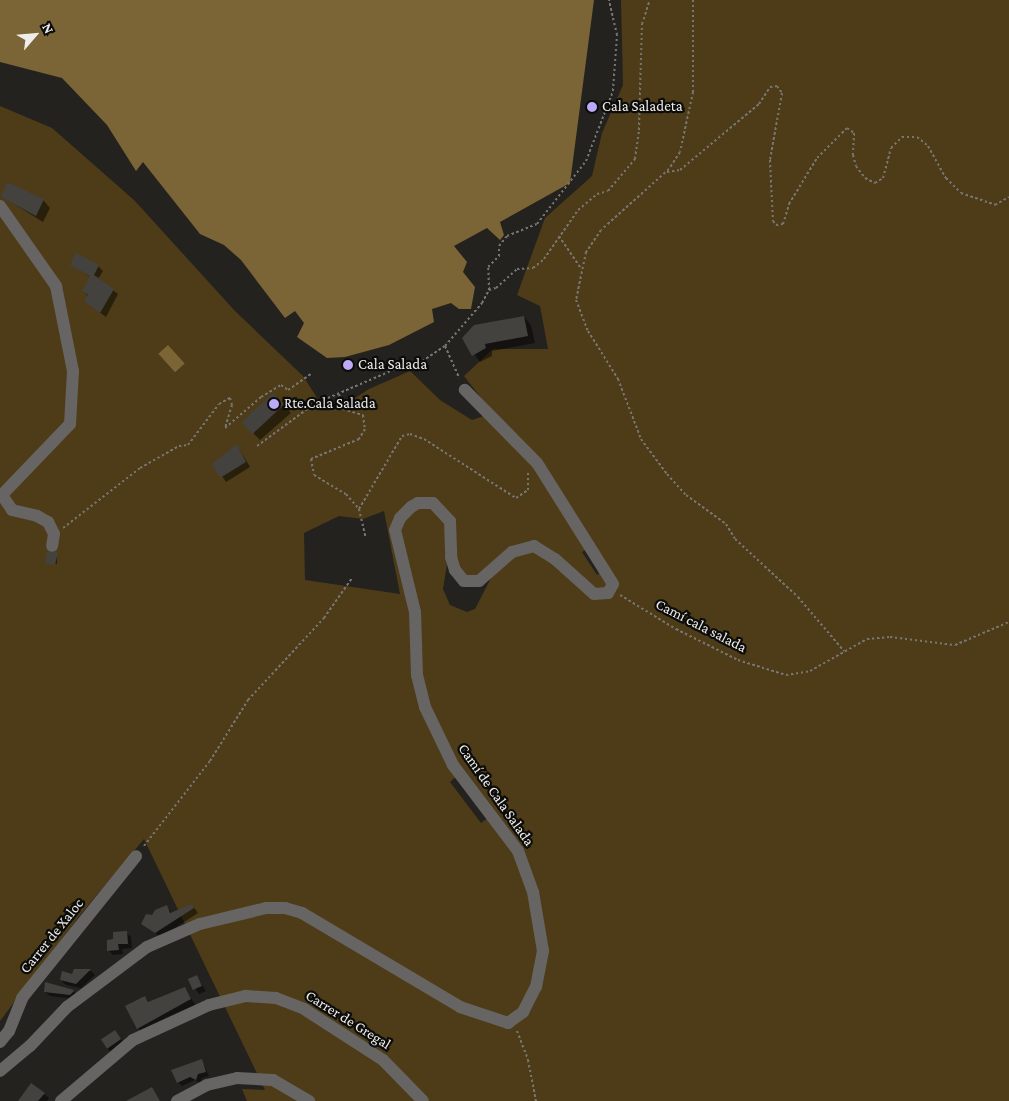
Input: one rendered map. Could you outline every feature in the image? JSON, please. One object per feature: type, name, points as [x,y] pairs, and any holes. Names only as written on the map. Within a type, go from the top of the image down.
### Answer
[{"type":"street","points":[[0,206],[56,286],[74,371],[70,424],[1,496],[12,510],[38,516],[48,522],[53,540]]},
{"type":"street","points":[[465,390],[537,463],[611,578],[612,590]]},
{"type":"street","name":"Camí de Cala Salada","points":[[513,1022],[530,1001],[540,972],[542,939],[538,910],[518,851],[453,764],[425,707],[417,675],[415,612],[395,530],[400,518],[411,507],[426,501],[446,513],[452,530],[453,564],[464,583],[479,581],[512,552],[534,546],[555,559],[594,594],[604,594],[612,590]]},
{"type":"street","name":"Carrer de Xaloc","points":[[0,1042],[9,1031],[22,998],[136,856]]},
{"type":"street","points":[[0,1071],[30,1046],[67,1007],[147,946],[200,924],[266,908],[285,908],[302,913],[460,1007],[492,1020],[513,1022]]},
{"type":"street","name":"Carrer de Gregal","points":[[62,1101],[134,1040],[209,1005],[246,996],[276,998],[304,1009],[383,1060],[424,1101]]},
{"type":"street","points":[[177,1101],[207,1086],[237,1078],[273,1080],[309,1101]]},
{"type":"path","points":[[257,446],[314,404],[407,364],[418,364],[445,346],[482,303],[489,290],[488,267],[499,256],[499,246],[507,236],[536,224],[586,161],[612,91],[617,35],[609,0]]},
{"type":"path","points":[[489,290],[496,288],[516,269],[533,268],[544,259],[578,210],[597,194],[608,191],[635,159],[639,130],[642,24],[650,0]]},
{"type":"path","points":[[693,0],[690,113],[680,152],[664,173],[601,230],[586,252],[580,269],[576,300],[588,331],[618,379],[641,439],[686,495],[726,524],[735,539],[798,597],[844,650]]},
{"type":"path","points":[[664,173],[680,170],[759,104],[770,87],[777,86],[782,93],[770,160],[773,221],[776,225],[783,224],[789,204],[817,158],[847,128],[854,133],[853,155],[856,166],[865,178],[875,183],[883,178],[891,148],[902,137],[917,137],[928,146],[946,178],[961,193],[995,205],[1009,197]]},
{"type":"path","points":[[559,236],[580,269]]},
{"type":"path","points":[[445,346],[465,390]]},
{"type":"path","points":[[53,540],[140,468],[179,446],[188,445],[219,404],[230,398],[232,405],[225,428],[261,397],[281,385],[288,390],[311,374]]},
{"type":"path","points":[[339,394],[343,409],[363,415],[365,429],[359,439],[311,458],[314,475],[346,494],[359,509],[365,536]]},
{"type":"path","points":[[359,509],[402,436],[410,434],[424,439],[516,498],[528,490],[527,467]]},
{"type":"path","points":[[136,856],[210,761],[248,700],[324,618],[352,578]]},
{"type":"path","name":"Camí cala salada","points":[[612,590],[676,629],[729,655],[786,675],[810,671],[844,650],[867,639],[890,637],[955,645],[1009,622]]},
{"type":"path","points":[[513,1022],[528,1060],[536,1101]]},
{"type":"shaded area","points":[[0,0],[594,0],[570,183],[500,222],[504,235],[500,240],[487,228],[454,246],[467,262],[463,272],[475,287],[471,309],[459,309],[451,303],[432,309],[434,322],[389,345],[345,357],[327,358],[297,337],[304,323],[295,311],[285,318],[241,260],[224,245],[200,234],[143,162],[136,171],[107,125],[62,78],[0,62]]},
{"type":"shaded area","points":[[621,0],[1009,0],[1009,1101],[247,1101],[242,1089],[265,1090],[144,839],[80,915],[0,1021],[0,106],[52,128],[134,200],[235,311],[303,376],[323,407],[349,402],[369,389],[410,371],[440,400],[472,420],[484,416],[486,404],[464,376],[493,349],[548,349],[540,306],[517,295],[545,218],[592,176],[602,133],[623,85]],"holes":[[[384,511],[400,594],[305,580],[304,533],[339,516],[363,519]],[[588,548],[603,571],[597,575],[582,552]],[[447,564],[478,585],[491,578],[475,609],[467,612],[450,605],[443,589]],[[457,776],[488,818],[481,823],[450,782]]]},
{"type":"shaded area","points":[[168,345],[185,364],[175,372],[158,354]]},
{"type":"building","points":[[7,182],[44,199],[36,216],[1,197]]},
{"type":"building","points":[[76,253],[99,265],[94,275],[114,289],[100,313],[84,301],[88,295],[82,291],[90,276],[70,265]]},
{"type":"building","points":[[524,316],[528,336],[485,344],[486,348],[472,356],[462,338],[474,325]]},
{"type":"building","points":[[273,393],[284,405],[252,434],[242,422]]},
{"type":"building","points":[[237,444],[246,462],[220,478],[212,464]]},
{"type":"building","points":[[47,552],[58,552],[55,565],[45,563]]},
{"type":"building","points":[[192,904],[194,908],[155,933],[141,924],[146,914],[152,915],[155,910],[167,905],[170,913]]},
{"type":"building","points":[[127,931],[128,944],[118,944],[119,950],[107,951],[107,940],[113,939],[113,932]]},
{"type":"building","points":[[74,969],[91,969],[76,984],[60,980],[62,971],[72,974]]},
{"type":"building","points":[[197,975],[202,986],[193,990],[188,979]]},
{"type":"building","points":[[45,982],[74,990],[70,995],[44,992]]},
{"type":"building","points":[[185,987],[191,999],[137,1029],[125,1006],[145,996],[148,1002]]},
{"type":"building","points":[[115,1030],[121,1039],[107,1049],[101,1040]]},
{"type":"building","points":[[202,1059],[206,1072],[198,1074],[196,1080],[190,1077],[177,1083],[171,1070]]},
{"type":"building","points":[[31,1083],[45,1093],[38,1101],[18,1101]]},
{"type":"building","points":[[152,1087],[160,1101],[126,1101]]},
{"type":"place","name":"Cala Saladeta","points":[[592,107]]},
{"type":"place","name":"Cala Salada","points":[[348,365]]},
{"type":"place","name":"Rte.Cala Salada","points":[[274,404]]}]
